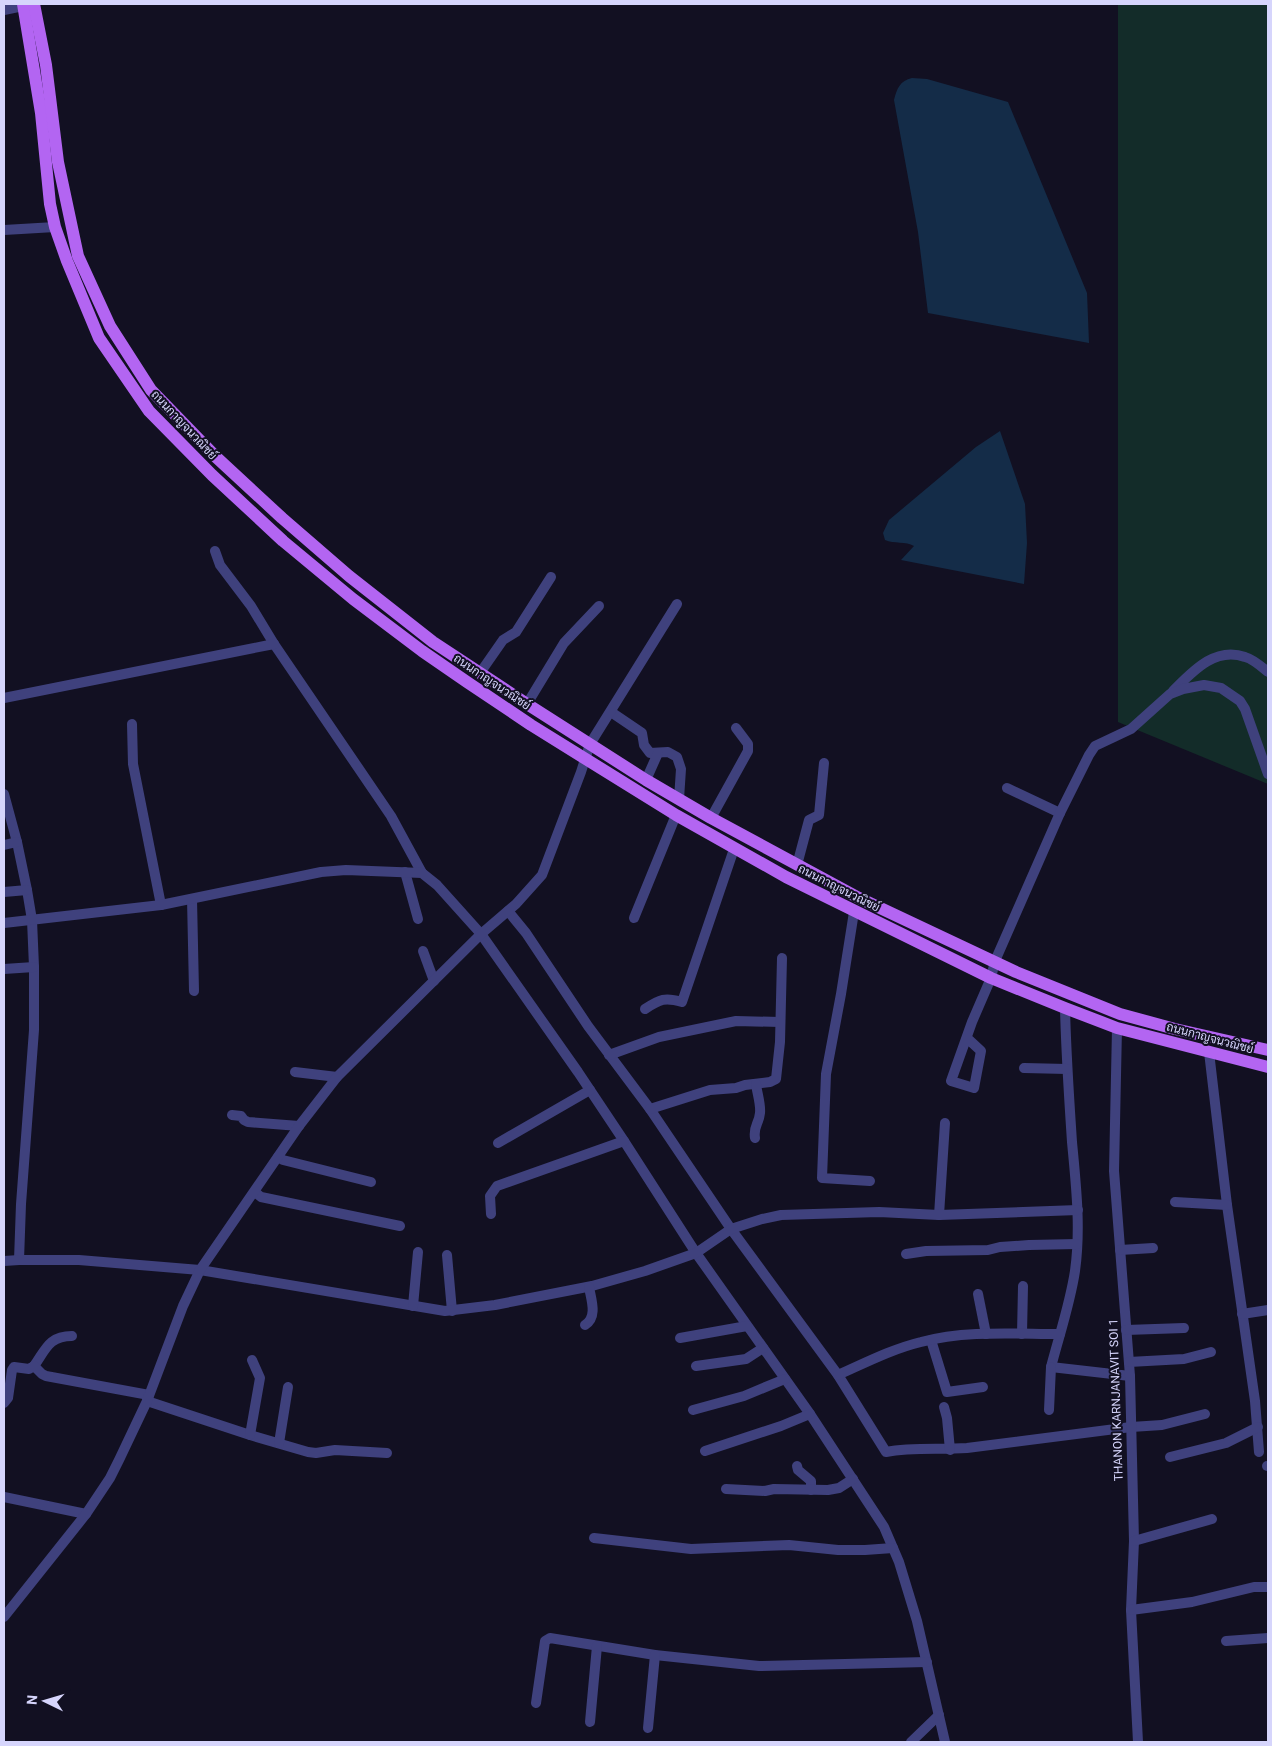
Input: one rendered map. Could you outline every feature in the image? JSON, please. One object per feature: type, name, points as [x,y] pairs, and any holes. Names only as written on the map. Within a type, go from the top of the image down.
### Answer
[{"type":"main road","name":"ถนนกาญจนวณิชย์","points":[[27,4],[50,204],[55,227],[67,261],[98,338],[149,410],[212,475],[283,541],[422,651],[531,725],[734,849],[854,912],[991,978],[1117,1028],[1268,1068]]},
{"type":"main road","name":"ถนนกาญจนวณิชย์","points":[[27,4],[46,65],[58,162],[78,256],[110,326],[151,390],[216,457],[289,525],[433,642],[646,780],[797,865],[859,898],[1016,972],[1120,1014],[1175,1029],[1268,1050]]},
{"type":"street","points":[[4,10],[27,4]]},
{"type":"street","points":[[4,230],[55,227]]},
{"type":"street","points":[[215,551],[220,565],[251,606],[274,644],[391,816],[422,872],[437,884],[481,934],[590,1090],[696,1253],[810,1414],[876,1513],[894,1548],[909,1596],[927,1662],[945,1742]]},
{"type":"street","points":[[480,673],[503,640],[516,632],[551,577]]},
{"type":"street","points":[[4,1617],[86,1514],[120,1460],[148,1398],[183,1306],[200,1270],[299,1126],[337,1077],[481,934],[536,884],[545,870],[590,744],[678,604]]},
{"type":"street","points":[[527,704],[564,643],[599,606]]},
{"type":"street","points":[[4,698],[274,644]]},
{"type":"street","points":[[967,1038],[980,1051],[974,1088],[951,1081],[972,1022],[991,978],[995,961],[1060,813],[1089,755],[1096,746],[1131,729],[1195,669],[1208,660],[1220,655],[1246,657],[1268,672]]},
{"type":"street","points":[[1170,694],[1176,690],[1204,685],[1221,688],[1235,696],[1245,709],[1268,774]]},
{"type":"street","points":[[611,712],[642,733],[644,745],[648,751],[652,753],[671,753],[679,760],[679,799]]},
{"type":"street","points":[[132,724],[133,764],[161,905]]},
{"type":"street","points":[[711,818],[748,751],[748,744],[736,728]]},
{"type":"street","points":[[646,780],[658,752]]},
{"type":"street","points":[[797,865],[809,820],[819,815],[824,763]]},
{"type":"street","points":[[1007,788],[1060,813]]},
{"type":"street","points":[[4,794],[27,890],[32,920],[34,967],[34,1030],[21,1195],[20,1260]]},
{"type":"street","points":[[634,918],[676,815]]},
{"type":"street","points":[[4,845],[17,842]]},
{"type":"street","points":[[645,1009],[656,1001],[669,998],[682,1002],[734,849]]},
{"type":"street","points":[[4,924],[161,905],[321,872],[346,870],[422,872]]},
{"type":"street","points":[[405,872],[418,919]]},
{"type":"street","points":[[4,892],[27,890]]},
{"type":"street","points":[[192,899],[194,991]]},
{"type":"street","points":[[508,911],[526,933],[609,1055],[650,1109],[732,1229],[838,1375],[886,1452],[900,1449],[950,1450],[1131,1427],[1162,1425],[1205,1414]]},
{"type":"street","points":[[854,912],[826,1074],[822,1178],[870,1181]]},
{"type":"street","points":[[423,951],[434,981]]},
{"type":"street","points":[[650,1109],[710,1090],[770,1082],[776,1078],[782,958]]},
{"type":"street","points":[[4,970],[34,967]]},
{"type":"street","points":[[1049,1410],[1051,1367],[1073,1281],[1077,1244],[1078,1210],[1067,1069],[1065,1008]]},
{"type":"street","points":[[609,1055],[659,1037],[736,1021],[780,1022]]},
{"type":"street","name":"THANON KARNJANAVIT SOI 1","points":[[1117,1028],[1114,1171],[1130,1376],[1134,1541],[1131,1610],[1138,1742]]},
{"type":"street","points":[[1209,1052],[1260,1452]]},
{"type":"street","points":[[1024,1068],[1067,1069]]},
{"type":"street","points":[[295,1072],[337,1077]]},
{"type":"street","points":[[755,1138],[754,1127],[760,1116],[756,1084]]},
{"type":"street","points":[[498,1143],[590,1090]]},
{"type":"street","points":[[232,1115],[241,1116],[248,1122],[299,1126]]},
{"type":"street","points":[[940,1214],[945,1123]]},
{"type":"street","points":[[491,1214],[490,1196],[497,1186],[624,1141]]},
{"type":"street","points":[[278,1157],[283,1160],[371,1182]]},
{"type":"street","points":[[255,1192],[261,1197],[400,1226]]},
{"type":"street","points":[[1175,1202],[1228,1204]]},
{"type":"street","points":[[4,1262],[20,1260],[79,1260],[200,1270],[438,1311],[452,1311],[495,1305],[589,1286],[645,1270],[696,1253],[732,1229],[771,1216],[794,1213],[879,1212],[940,1214],[1078,1210]]},
{"type":"street","points":[[906,1254],[988,1250],[1000,1247],[1077,1244]]},
{"type":"street","points":[[1120,1250],[1153,1248]]},
{"type":"street","points":[[413,1306],[418,1252]]},
{"type":"street","points":[[447,1255],[452,1311]]},
{"type":"street","points":[[585,1325],[590,1321],[592,1315],[589,1286]]},
{"type":"street","points":[[1022,1334],[1023,1286]]},
{"type":"street","points":[[978,1294],[986,1334]]},
{"type":"street","points":[[1242,1314],[1268,1310]]},
{"type":"street","points":[[680,1338],[747,1326]]},
{"type":"street","points":[[1126,1330],[1184,1328]]},
{"type":"street","points":[[838,1375],[893,1350],[931,1340],[986,1334],[1060,1334]]},
{"type":"street","points":[[4,1403],[8,1398],[12,1368],[29,1369],[34,1366],[52,1341],[61,1336],[72,1336]]},
{"type":"street","points":[[931,1340],[947,1392],[983,1387]]},
{"type":"street","points":[[696,1366],[746,1359],[763,1348]]},
{"type":"street","points":[[1129,1362],[1184,1358],[1211,1352]]},
{"type":"street","points":[[250,1435],[260,1378],[252,1360]]},
{"type":"street","points":[[34,1366],[46,1376],[148,1398],[250,1435],[316,1453],[335,1450],[387,1453]]},
{"type":"street","points":[[1051,1367],[1130,1376]]},
{"type":"street","points":[[693,1410],[744,1396],[785,1379]]},
{"type":"street","points":[[279,1443],[288,1387]]},
{"type":"street","points":[[944,1407],[950,1450]]},
{"type":"street","points":[[705,1451],[781,1426],[810,1414]]},
{"type":"street","points":[[1170,1457],[1226,1443],[1258,1426]]},
{"type":"street","points":[[797,1466],[798,1470],[811,1481],[811,1490]]},
{"type":"street","points":[[726,1489],[811,1490],[839,1488],[853,1479]]},
{"type":"street","points":[[4,1497],[86,1514]]},
{"type":"street","points":[[1134,1541],[1212,1519]]},
{"type":"street","points":[[594,1538],[691,1549],[789,1545],[838,1550],[894,1548]]},
{"type":"street","points":[[1131,1610],[1192,1602],[1254,1588],[1268,1587]]},
{"type":"street","points":[[536,1703],[545,1641],[550,1638],[655,1655],[759,1666],[927,1662]]},
{"type":"street","points":[[1226,1641],[1268,1638]]},
{"type":"street","points":[[590,1722],[597,1646]]},
{"type":"street","points":[[648,1728],[655,1655]]},
{"type":"street","points":[[911,1742],[939,1715]]},
{"type":"green space","points":[[1118,4],[1268,4],[1268,784],[1118,722]]},
{"type":"water","points":[[912,78],[927,79],[1008,102],[1087,293],[1089,343],[928,313],[918,232],[894,100],[900,86]]},
{"type":"water","points":[[1000,431],[1025,504],[1027,543],[1024,584],[901,560],[914,546],[885,540],[883,533],[889,520],[976,447]]}]
